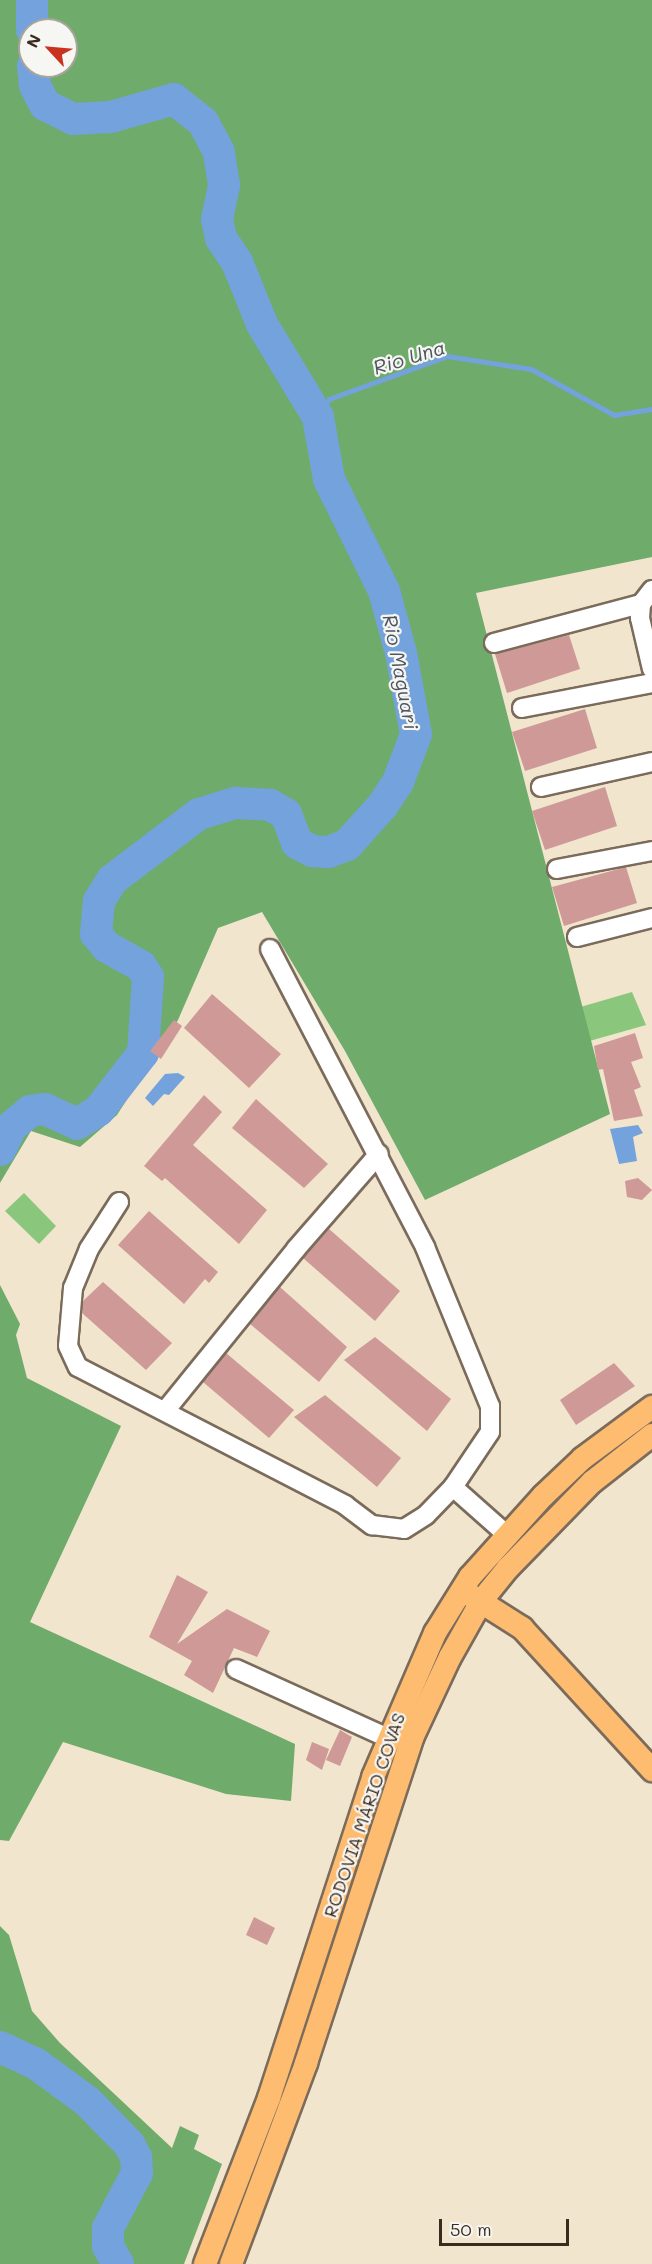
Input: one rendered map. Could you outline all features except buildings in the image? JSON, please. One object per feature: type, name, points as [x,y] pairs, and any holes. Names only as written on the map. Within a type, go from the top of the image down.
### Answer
[{"type":"main road","name":"RODOVIA MÁRIO COVAS","points":[[205,2264],[269,2098],[387,1738],[435,1633],[461,1590],[507,1535],[583,1458],[652,1407]]},
{"type":"main road","name":"RODOVIA MÁRIO COVAS","points":[[231,2264],[306,2063],[412,1738],[482,1600],[592,1482],[652,1435]]},
{"type":"main road","points":[[461,1590],[482,1600],[522,1628],[652,1770]]},
{"type":"street","points":[[494,644],[646,597]]},
{"type":"street","points":[[646,597],[640,618],[652,669]]},
{"type":"street","points":[[522,708],[652,683]]},
{"type":"street","points":[[541,787],[652,762]]},
{"type":"street","points":[[557,869],[652,851]]},
{"type":"street","points":[[577,937],[652,918]]},
{"type":"street","points":[[119,1202],[89,1249],[73,1288],[68,1347],[78,1367],[345,1505],[372,1525],[388,1530],[415,1523],[453,1487],[490,1432],[490,1406],[425,1247],[379,1154],[270,949]]},
{"type":"street","points":[[165,1411],[296,1249],[379,1154]]},
{"type":"street","points":[[453,1487],[507,1535]]},
{"type":"street","points":[[236,1669],[387,1738]]},
{"type":"green space","points":[[0,0],[652,0],[652,557],[476,593],[610,1114],[425,1200],[345,1051],[262,912],[218,928],[178,1020],[117,1115],[80,1147],[31,1131],[0,1183]]},
{"type":"green space","points":[[632,992],[646,1025],[586,1042],[577,1008]]},
{"type":"green space","points":[[24,1193],[56,1226],[39,1244],[5,1211]]},
{"type":"green space","points":[[0,1285],[20,1324],[16,1335],[27,1378],[121,1426],[30,1622],[295,1744],[291,1801],[226,1794],[63,1742],[9,1841],[0,1840]]},
{"type":"green space","points":[[0,1926],[9,1935],[32,2011],[60,2043],[172,2148],[180,2126],[199,2135],[194,2149],[222,2164],[184,2264],[0,2264]]},
{"type":"water","points":[[178,1073],[185,1077],[169,1095],[164,1094],[153,1106],[145,1098],[165,1074]]},
{"type":"water","points":[[638,1125],[643,1133],[633,1137],[637,1161],[619,1164],[610,1129]]},
{"type":"waterway","name":"Rio Maguari","points":[[32,0],[32,18]]},
{"type":"waterway","name":"Rio Maguari","points":[[0,1150],[11,1127],[30,1111],[45,1109],[77,1124],[99,1110],[143,1053],[148,977],[141,966],[107,947],[96,934],[99,901],[112,880],[199,814],[236,803],[270,805],[286,814],[297,843],[312,851],[328,852],[347,845],[383,805],[398,782],[416,734],[401,653],[384,591],[329,479],[318,417],[262,324],[237,262],[221,238],[217,219],[224,185],[219,152],[203,122],[174,99],[111,117],[73,119],[45,105],[35,85],[34,78]]},
{"type":"waterway","name":"Rio Una","points":[[318,417],[329,399],[447,356],[531,369],[614,415],[652,409]]},
{"type":"waterway","name":"Rio Maguari","points":[[0,2047],[35,2063],[87,2101],[129,2144],[136,2157],[137,2173],[108,2228],[108,2246],[118,2264]]}]
